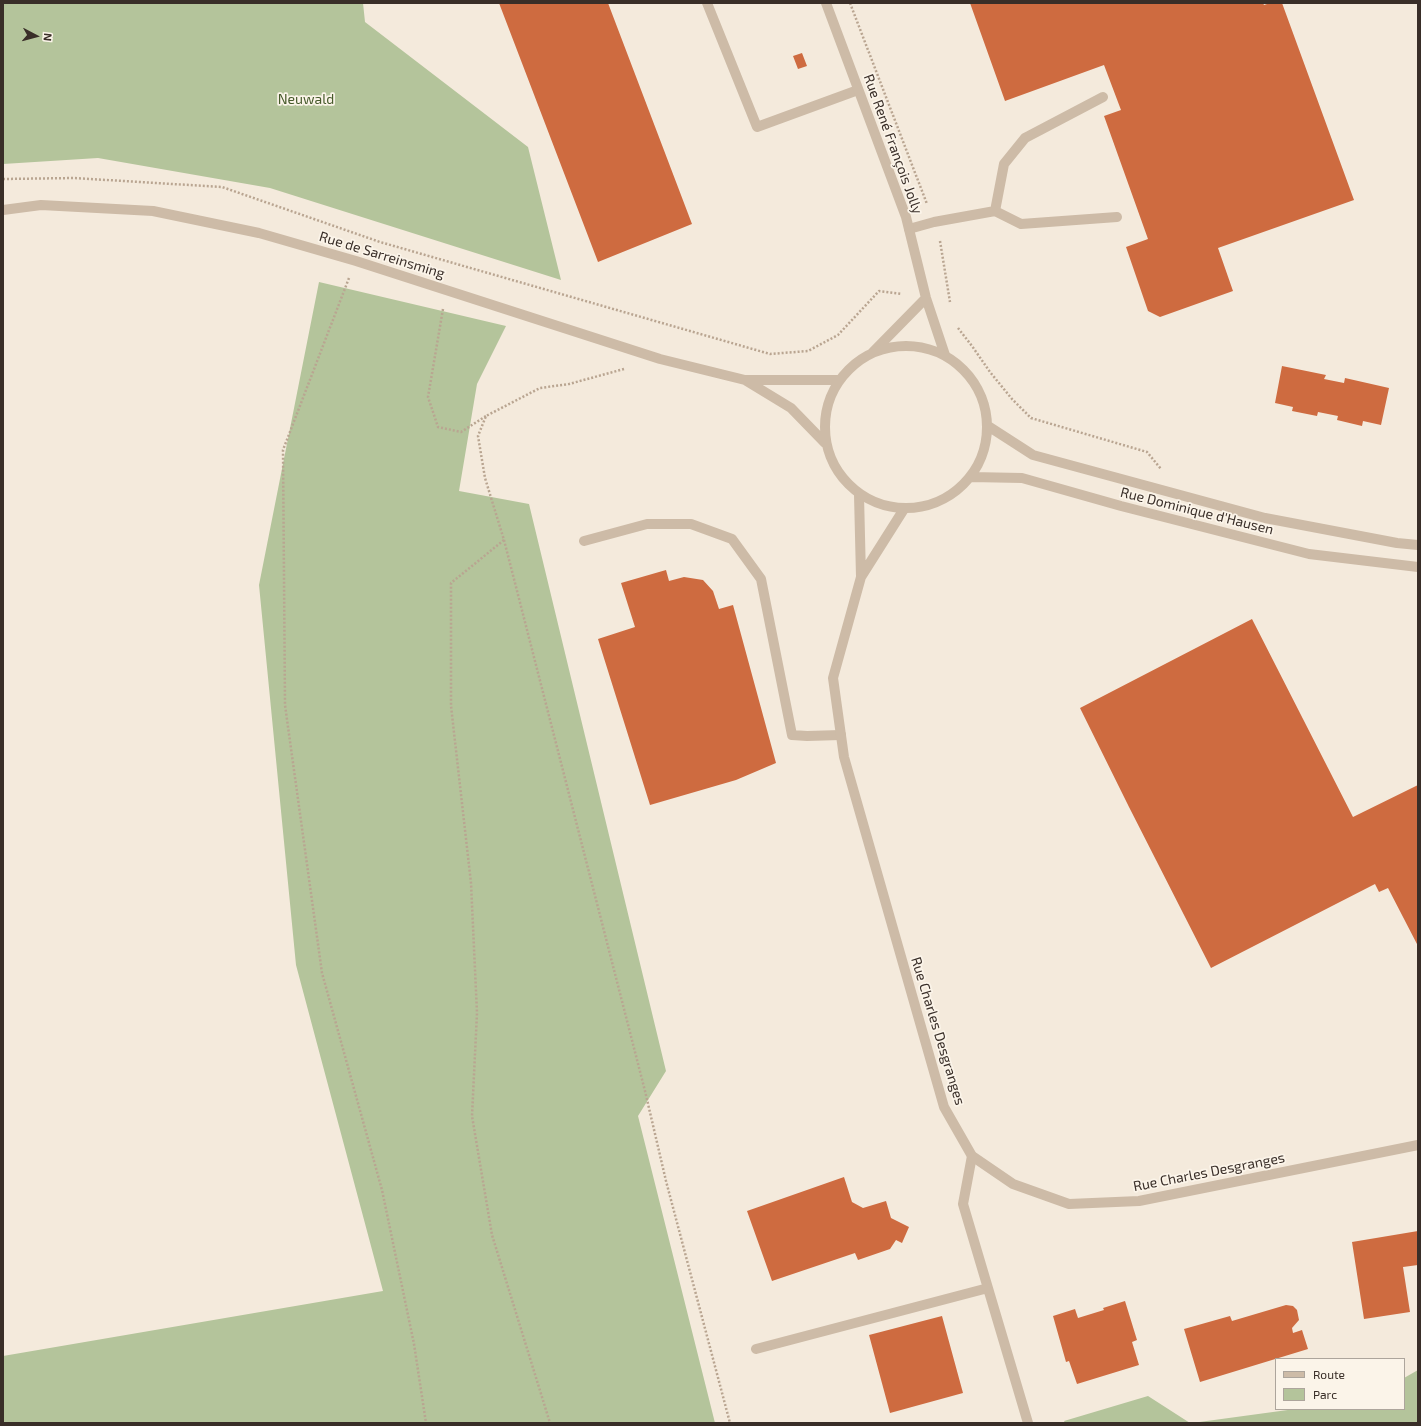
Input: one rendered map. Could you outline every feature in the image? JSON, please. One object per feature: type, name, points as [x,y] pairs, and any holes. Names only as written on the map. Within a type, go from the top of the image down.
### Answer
[{"type":"street","points":[[707,3],[757,127],[858,90]]},
{"type":"street","name":"Rue René François Jolly","points":[[826,3],[906,217],[926,298],[945,355]]},
{"type":"street","points":[[995,211],[1004,164],[1025,138],[1102,97]]},
{"type":"street","name":"Rue de Sarreinsming","points":[[3,210],[41,205],[153,211],[259,233],[356,261],[446,289],[660,360],[745,380],[839,380]]},
{"type":"street","points":[[909,229],[934,222],[995,211],[1021,224],[1118,217]]},
{"type":"street","points":[[873,352],[903,346],[921,347],[945,355],[962,368],[975,384],[984,404],[988,426],[983,453],[971,477],[952,495],[930,506],[904,509],[881,506],[859,495],[844,481],[832,463],[825,443],[824,421],[829,399],[839,380],[854,364],[873,352],[926,298]]},
{"type":"street","name":"Rue de Sarreinsming","points":[[745,380],[791,408],[825,443]]},
{"type":"street","name":"Rue Dominique d'Hausen","points":[[988,426],[1033,454],[1041,457],[1266,518],[1397,543],[1418,545]]},
{"type":"street","name":"Rue Dominique d'Hausen","points":[[971,477],[1022,478],[1121,506],[1309,554],[1418,567]]},
{"type":"street","name":"Rue Charles Desgranges","points":[[859,495],[861,577]]},
{"type":"street","name":"Rue Charles Desgranges","points":[[904,509],[861,577],[833,678],[844,757],[944,1107],[972,1156],[1013,1184],[1069,1204],[1139,1201],[1418,1145]]},
{"type":"street","points":[[584,541],[647,524],[691,524],[732,539],[761,579],[792,735],[841,735]]},
{"type":"street","points":[[972,1156],[963,1204],[1028,1423]]},
{"type":"street","points":[[756,1349],[988,1288]]},
{"type":"path","points":[[850,3],[940,239],[952,309]]},
{"type":"path","points":[[3,179],[74,178],[222,187],[380,242],[770,354],[808,351],[838,335],[879,291],[950,302]]},
{"type":"path","points":[[356,261],[283,450],[285,705],[322,972],[382,1190],[414,1344],[426,1423]]},
{"type":"path","points":[[446,289],[442,321],[428,397],[438,427],[461,432],[486,416],[540,388],[569,384],[660,360]]},
{"type":"path","points":[[956,322],[958,329],[990,372],[1012,399],[1031,418],[1148,452],[1164,472]]},
{"type":"path","points":[[486,416],[478,436],[484,478],[504,540],[645,1091],[666,1181],[730,1423]]},
{"type":"path","points":[[504,540],[451,583],[451,706],[471,883],[477,1013],[472,1116],[492,1235],[550,1423]]},
{"type":"green space","name":"Neuwald","points":[[3,3],[363,3],[365,22],[528,147],[561,280],[270,188],[98,158],[3,164]]},
{"type":"green space","points":[[319,282],[506,326],[477,384],[459,491],[529,504],[666,1071],[638,1116],[715,1423],[3,1423],[3,1356],[383,1291],[296,965],[259,585]]},
{"type":"green space","points":[[1418,1370],[1418,1423],[1192,1423],[1288,1410],[1405,1410],[1405,1377]]},
{"type":"green space","points":[[1148,1396],[1190,1423],[1065,1423],[1064,1421]]},
{"type":"building","points":[[499,3],[608,3],[692,224],[598,262]]},
{"type":"building","points":[[970,3],[1263,3],[1264,5],[1270,3],[1282,3],[1354,200],[1218,248],[1233,291],[1160,317],[1148,311],[1126,247],[1148,239],[1104,116],[1121,110],[1104,65],[1005,101]]},
{"type":"building","points":[[802,53],[807,66],[798,69],[793,56]]},
{"type":"building","points":[[1282,366],[1326,375],[1324,379],[1344,383],[1345,378],[1389,388],[1381,425],[1363,421],[1362,426],[1337,420],[1338,416],[1318,412],[1317,416],[1292,411],[1293,407],[1275,403]]},
{"type":"building","points":[[666,570],[669,581],[684,577],[703,580],[713,591],[719,609],[733,605],[776,763],[736,780],[650,805],[598,639],[635,627],[621,583]]},
{"type":"building","points":[[1252,619],[1353,817],[1418,785],[1418,946],[1388,888],[1379,892],[1375,884],[1211,968],[1129,807],[1080,708]]},
{"type":"building","points":[[844,1177],[852,1202],[863,1208],[886,1201],[891,1218],[909,1227],[902,1243],[896,1240],[890,1249],[858,1260],[855,1253],[772,1281],[747,1211]]},
{"type":"building","points":[[1418,1231],[1418,1265],[1403,1267],[1410,1312],[1364,1319],[1352,1242]]},
{"type":"building","points":[[1125,1301],[1137,1340],[1132,1342],[1139,1365],[1077,1384],[1069,1361],[1066,1362],[1053,1316],[1075,1309],[1078,1318],[1104,1310],[1103,1308]]},
{"type":"building","points":[[1286,1305],[1293,1306],[1297,1310],[1299,1320],[1292,1328],[1293,1333],[1302,1330],[1308,1349],[1200,1382],[1184,1329],[1230,1316],[1232,1321]]},
{"type":"building","points":[[942,1316],[963,1393],[890,1413],[869,1335]]}]
